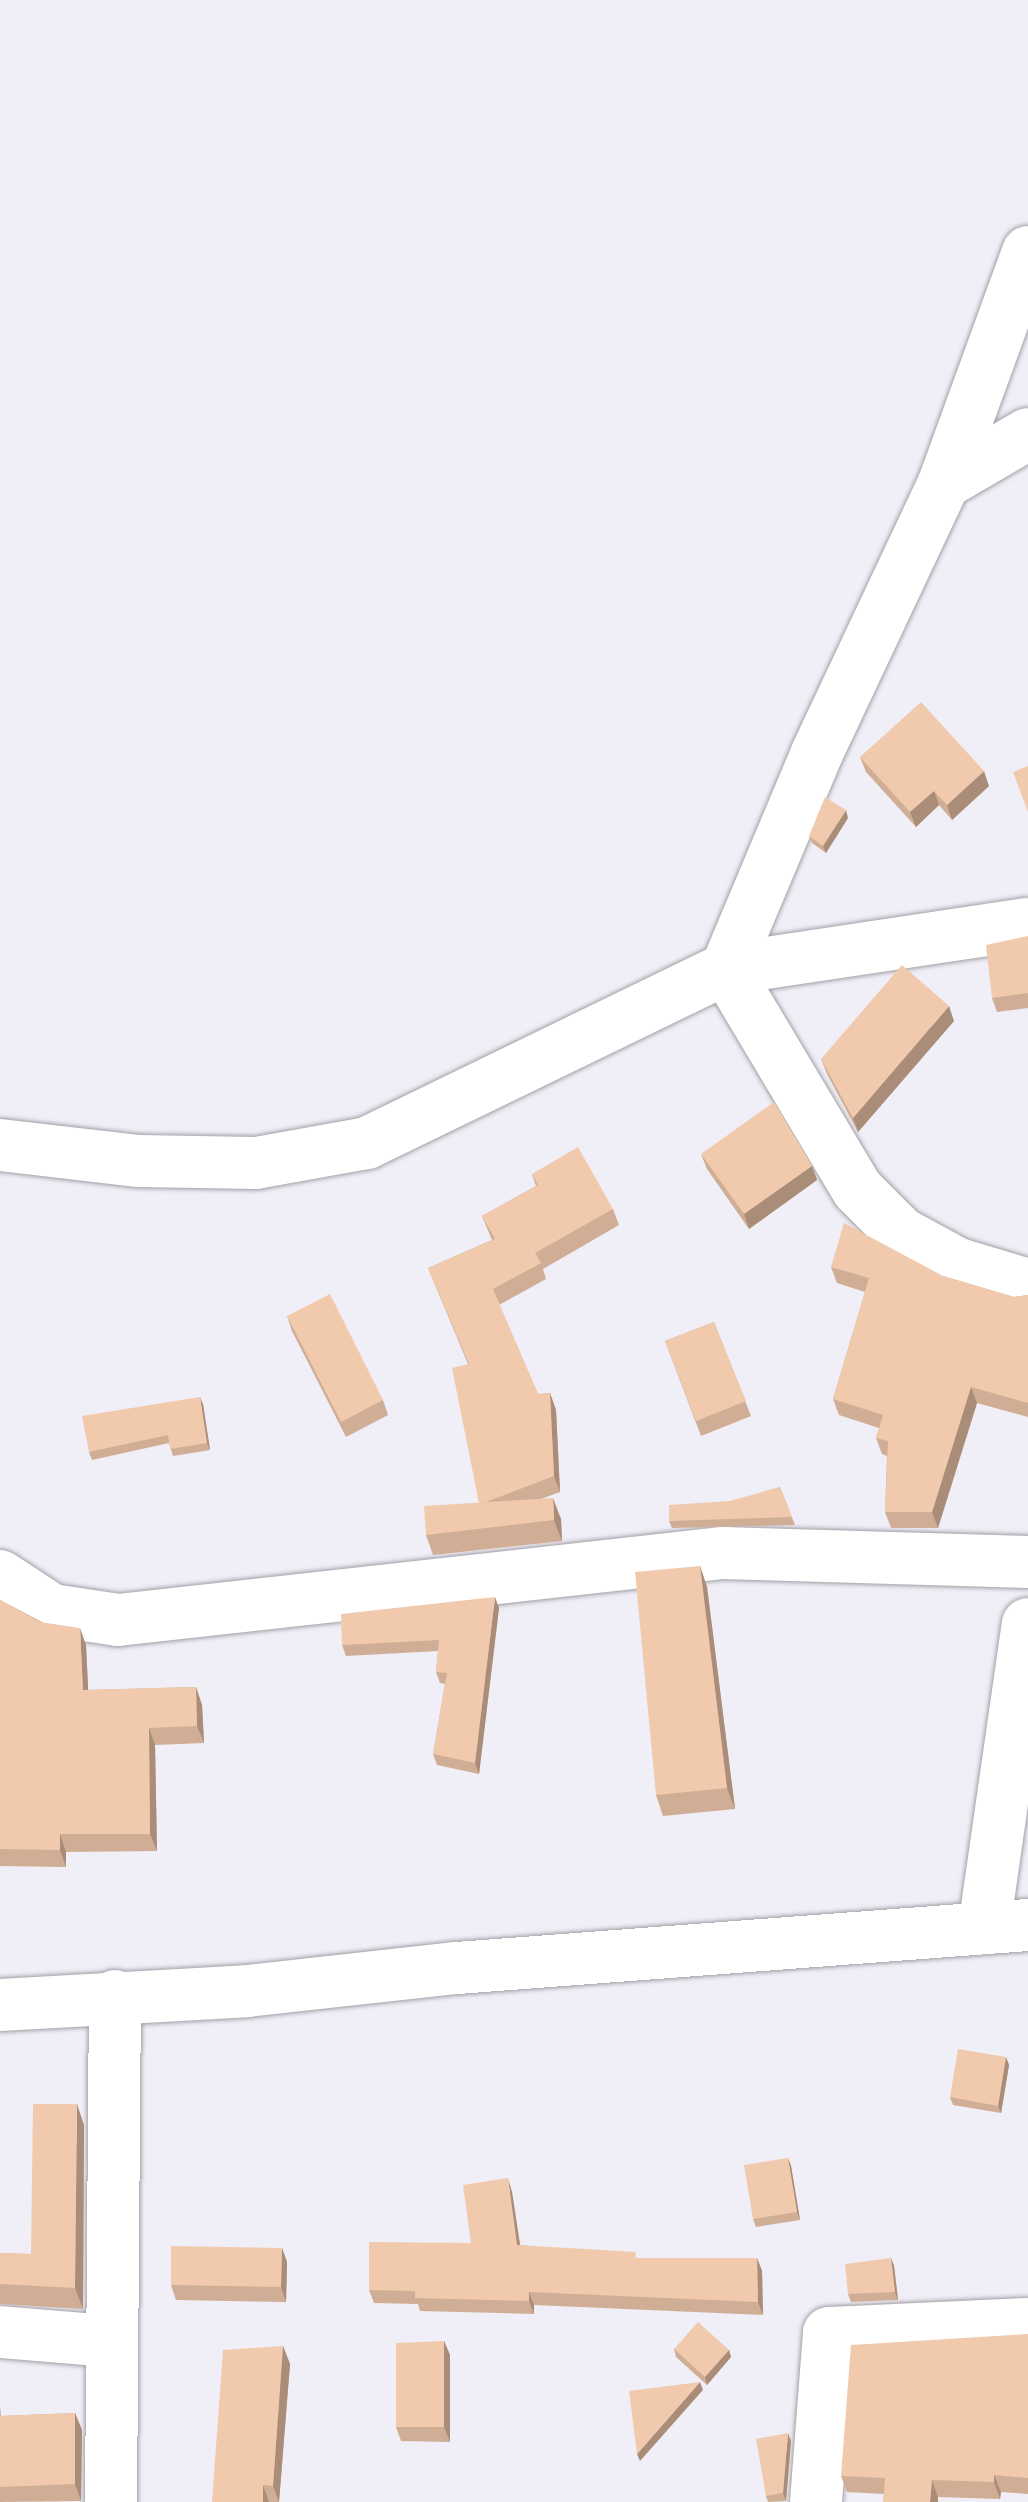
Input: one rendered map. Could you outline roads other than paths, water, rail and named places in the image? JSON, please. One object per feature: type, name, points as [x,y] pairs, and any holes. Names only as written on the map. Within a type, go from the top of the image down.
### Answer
[{"type":"street","points":[[726,969],[817,753],[944,483],[1028,252]]},
{"type":"street","points":[[944,483],[1028,434]]},
{"type":"street","points":[[0,1145],[139,1161],[256,1164],[366,1143],[726,969],[1028,924]]},
{"type":"street","points":[[726,969],[858,1190],[901,1233],[958,1264],[1028,1285]]},
{"type":"street","points":[[0,1576],[52,1610],[118,1620],[723,1553],[1028,1562]]},
{"type":"street","points":[[0,2005],[247,1991],[457,1968],[1006,1926],[1028,1624]]},
{"type":"street","points":[[112,2502],[109,2341],[115,1996]]},
{"type":"street","points":[[816,2502],[829,2333],[1028,2324]]},
{"type":"street","points":[[0,2332],[109,2341]]}]
